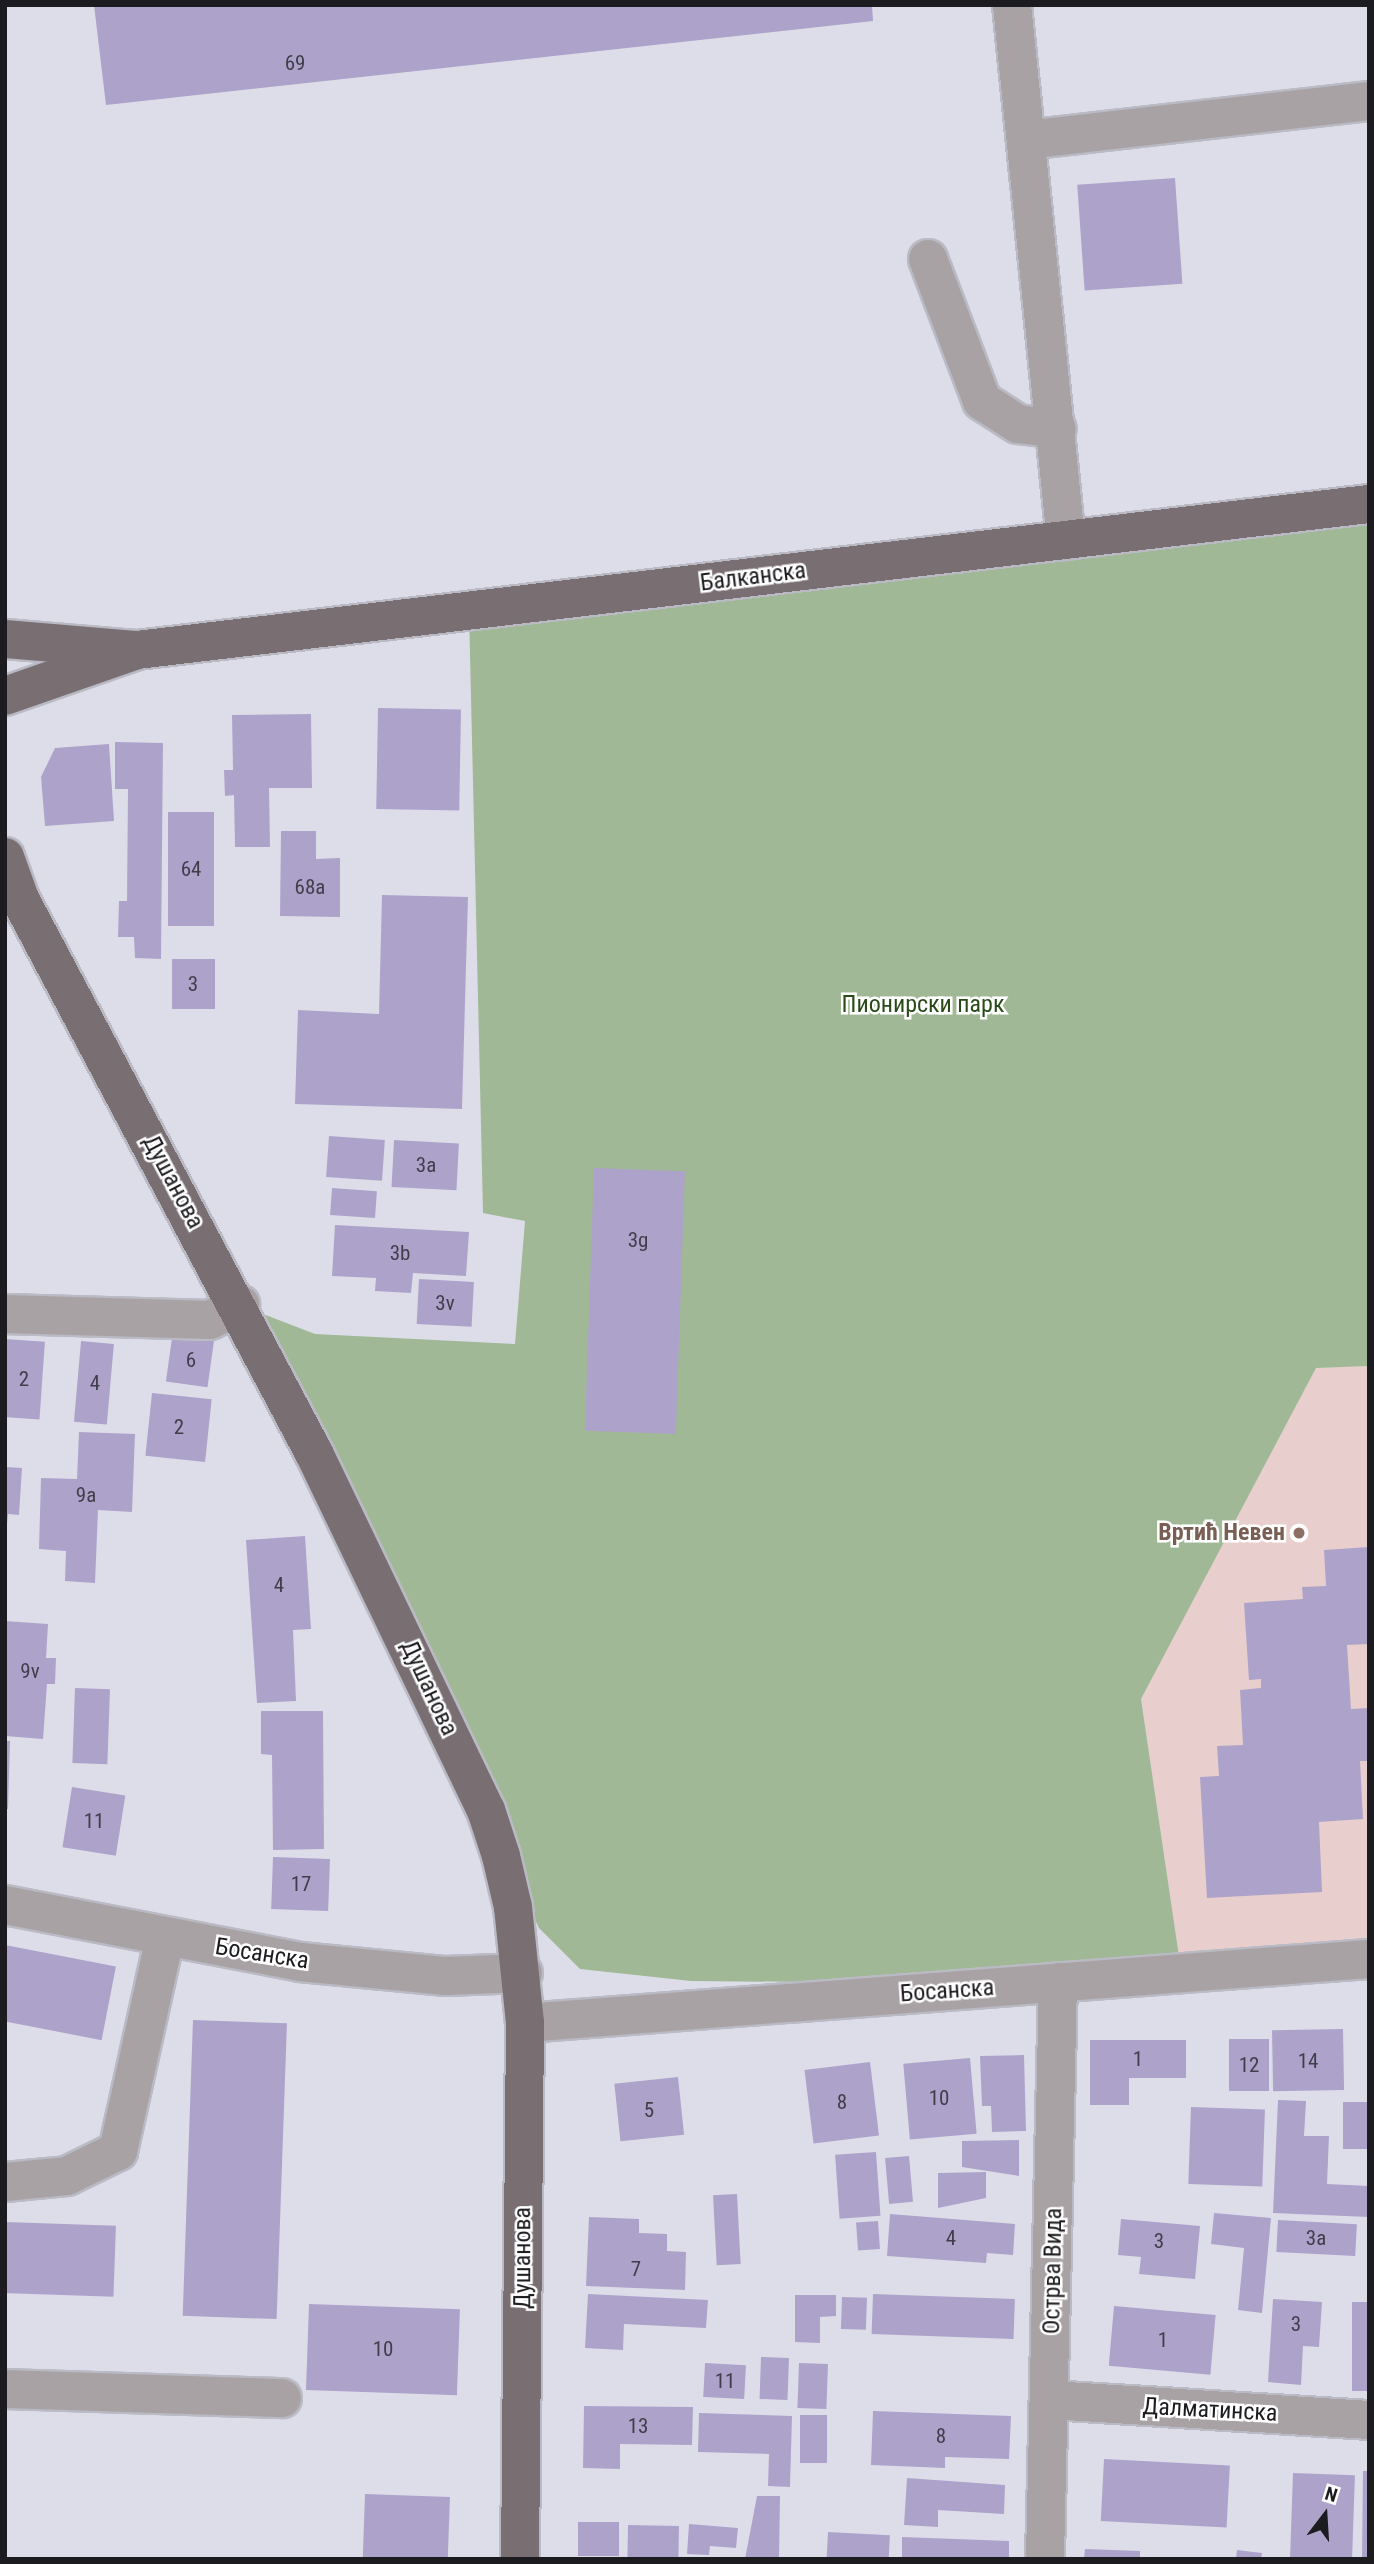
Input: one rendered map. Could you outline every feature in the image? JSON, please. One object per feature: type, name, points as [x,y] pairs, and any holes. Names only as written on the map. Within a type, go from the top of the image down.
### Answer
[{"type":"main road","name":"Балканска","points":[[5,639],[137,650],[1369,505]]},
{"type":"main road","name":"Балканска","points":[[5,696],[137,650]]},
{"type":"main road","name":"Душанова","points":[[5,857],[13,890],[240,1305],[486,1810],[513,1907],[523,1973],[525,2023],[520,2559]]},
{"type":"street","points":[[1012,5],[1057,429],[1066,540]]},
{"type":"street","points":[[1026,140],[1369,101]]},
{"type":"street","points":[[928,259],[982,401],[1018,424],[1057,429]]},
{"type":"street","points":[[5,1314],[210,1320],[240,1305]]},
{"type":"street","name":"Босанска","points":[[5,1905],[300,1962],[446,1976],[523,1973]]},
{"type":"street","points":[[5,2182],[67,2176],[118,2151],[165,1937]]},
{"type":"street","name":"Босанска","points":[[525,2023],[1369,1959]]},
{"type":"street","name":"Острва Вида","points":[[1045,2559],[1051,2400],[1058,1982]]},
{"type":"street","points":[[5,2389],[282,2398]]},
{"type":"street","name":"Далматинска","points":[[1051,2400],[1369,2420]]},
{"type":"shaded area","name":"Вртић Невен","points":[[1369,1366],[1369,1959],[1181,1970],[1141,1699],[1316,1368]]},
{"type":"green space","name":"Пионирски парк","points":[[1369,504],[1369,1366],[1316,1368],[1141,1699],[1181,1970],[1036,1984],[691,1981],[580,1969],[539,1928],[240,1305],[315,1334],[515,1344],[525,1221],[483,1213],[469,611]]},
{"type":"building","points":[[94,5],[872,5],[873,21],[106,105]]},
{"type":"building","points":[[1175,178],[1182,284],[1085,291],[1077,185]]},
{"type":"building","points":[[378,708],[461,709],[459,810],[376,809]]},
{"type":"building","points":[[311,714],[312,788],[269,788],[270,847],[235,847],[234,795],[225,796],[224,770],[233,770],[232,715]]},
{"type":"building","points":[[115,742],[163,743],[161,959],[135,958],[134,937],[118,937],[119,901],[127,901],[128,789],[115,789]]},
{"type":"building","points":[[109,744],[114,821],[45,826],[41,777],[55,748]]},
{"type":"building","points":[[168,812],[214,812],[214,926],[168,926]]},
{"type":"building","points":[[281,831],[316,831],[316,859],[340,858],[340,917],[280,916]]},
{"type":"building","points":[[382,895],[468,897],[462,1109],[295,1104],[298,1010],[379,1014]]},
{"type":"building","points":[[172,959],[215,959],[215,1009],[172,1009]]},
{"type":"building","points":[[329,1136],[385,1140],[382,1181],[326,1177]]},
{"type":"building","points":[[394,1140],[459,1143],[456,1190],[392,1187]]},
{"type":"building","points":[[594,1168],[685,1171],[676,1434],[585,1431]]},
{"type":"building","points":[[332,1188],[377,1191],[375,1218],[330,1215]]},
{"type":"building","points":[[335,1225],[469,1232],[466,1276],[413,1273],[411,1293],[375,1291],[376,1278],[332,1276]]},
{"type":"building","points":[[419,1279],[474,1282],[472,1327],[417,1324]]},
{"type":"building","points":[[173,1331],[215,1337],[207,1387],[166,1382]]},
{"type":"building","points":[[5,1339],[45,1342],[39,1420],[5,1417]]},
{"type":"building","points":[[81,1341],[114,1344],[107,1425],[74,1422]]},
{"type":"building","points":[[152,1393],[212,1399],[205,1462],[145,1456]]},
{"type":"building","points":[[79,1432],[135,1434],[132,1512],[98,1510],[95,1583],[65,1581],[66,1551],[39,1549],[41,1478],[77,1479]]},
{"type":"building","points":[[5,1467],[22,1468],[19,1515],[8,1514],[7,1524]]},
{"type":"building","points":[[305,1536],[311,1629],[293,1630],[296,1701],[257,1703],[246,1540]]},
{"type":"building","points":[[1369,1547],[1369,1644],[1347,1645],[1351,1709],[1369,1708],[1369,1761],[1360,1761],[1363,1819],[1319,1822],[1322,1892],[1207,1898],[1200,1777],[1219,1776],[1217,1746],[1243,1745],[1240,1690],[1261,1688],[1261,1679],[1249,1680],[1244,1603],[1303,1599],[1302,1587],[1326,1586],[1324,1550]]},
{"type":"building","points":[[5,1621],[48,1624],[46,1658],[56,1658],[55,1684],[47,1684],[43,1739],[5,1736]]},
{"type":"building","points":[[75,1688],[110,1689],[107,1764],[72,1763]]},
{"type":"building","points":[[261,1711],[323,1711],[324,1849],[273,1850],[272,1755],[261,1754]]},
{"type":"building","points":[[5,1741],[10,1741],[8,1809],[5,1809]]},
{"type":"building","points":[[72,1787],[125,1795],[116,1856],[62,1847]]},
{"type":"building","points":[[273,1857],[330,1859],[328,1911],[271,1909]]},
{"type":"building","points":[[5,1945],[116,1967],[102,2040],[5,2021]]},
{"type":"building","points":[[193,2020],[287,2023],[277,2319],[183,2316]]},
{"type":"building","points":[[1343,2029],[1344,2090],[1273,2091],[1272,2030]]},
{"type":"building","points":[[1229,2039],[1269,2039],[1269,2091],[1229,2091]]},
{"type":"building","points":[[1090,2040],[1186,2040],[1186,2078],[1129,2078],[1129,2105],[1090,2105]]},
{"type":"building","points":[[1024,2055],[1026,2131],[992,2132],[991,2106],[982,2106],[980,2056]]},
{"type":"building","points":[[970,2058],[977,2134],[910,2140],[903,2064]]},
{"type":"building","points":[[870,2062],[879,2135],[814,2143],[804,2070]]},
{"type":"building","points":[[678,2077],[684,2135],[620,2141],[614,2084]]},
{"type":"building","points":[[1278,2100],[1306,2101],[1304,2136],[1329,2136],[1327,2184],[1369,2186],[1369,2217],[1273,2213]]},
{"type":"building","points":[[1343,2102],[1369,2102],[1369,2149],[1343,2149]]},
{"type":"building","points":[[1191,2107],[1265,2110],[1262,2187],[1188,2184]]},
{"type":"building","points":[[1019,2140],[1019,2176],[962,2167],[962,2141]]},
{"type":"building","points":[[876,2152],[880,2216],[840,2219],[835,2155]]},
{"type":"building","points":[[909,2156],[913,2202],[889,2204],[885,2158]]},
{"type":"building","points":[[986,2172],[986,2198],[938,2208],[938,2173]]},
{"type":"building","points":[[737,2194],[741,2264],[717,2265],[713,2195]]},
{"type":"building","points":[[1214,2213],[1271,2218],[1262,2313],[1238,2310],[1244,2248],[1211,2244]]},
{"type":"building","points":[[890,2214],[1015,2224],[1013,2255],[987,2253],[986,2263],[887,2256]]},
{"type":"building","points":[[589,2217],[639,2219],[639,2233],[667,2234],[667,2251],[686,2252],[685,2290],[586,2286]]},
{"type":"building","points":[[1121,2219],[1200,2226],[1195,2279],[1139,2274],[1141,2257],[1118,2255]]},
{"type":"building","points":[[1278,2220],[1357,2224],[1355,2256],[1276,2252]]},
{"type":"building","points":[[878,2221],[880,2249],[858,2250],[856,2223]]},
{"type":"building","points":[[5,2222],[116,2226],[113,2297],[5,2293]]},
{"type":"building","points":[[588,2294],[708,2300],[706,2328],[624,2324],[623,2350],[585,2348]]},
{"type":"building","points":[[873,2294],[1015,2299],[1014,2339],[872,2334]]},
{"type":"building","points":[[795,2295],[836,2295],[836,2316],[820,2317],[820,2343],[795,2342]]},
{"type":"building","points":[[842,2297],[867,2298],[866,2330],[841,2329]]},
{"type":"building","points":[[1273,2299],[1322,2302],[1319,2347],[1303,2346],[1301,2385],[1268,2382]]},
{"type":"building","points":[[1352,2302],[1369,2302],[1369,2391],[1352,2391]]},
{"type":"building","points":[[309,2304],[460,2309],[457,2395],[306,2390]]},
{"type":"building","points":[[1114,2306],[1216,2315],[1210,2375],[1109,2366]]},
{"type":"building","points":[[761,2357],[789,2358],[788,2400],[760,2399]]},
{"type":"building","points":[[705,2363],[746,2365],[744,2399],[703,2397]]},
{"type":"building","points":[[799,2363],[828,2364],[826,2409],[797,2408]]},
{"type":"building","points":[[584,2406],[693,2407],[692,2445],[620,2444],[620,2469],[583,2468]]},
{"type":"building","points":[[873,2411],[1011,2416],[1009,2459],[945,2457],[945,2468],[871,2465]]},
{"type":"building","points":[[699,2413],[792,2416],[790,2487],[768,2486],[769,2454],[698,2452]]},
{"type":"building","points":[[800,2415],[827,2415],[827,2463],[800,2463]]},
{"type":"building","points":[[1104,2459],[1230,2466],[1227,2528],[1101,2521]]},
{"type":"building","points":[[1363,2471],[1369,2471],[1369,2559],[1362,2559]]},
{"type":"building","points":[[1293,2473],[1355,2475],[1352,2559],[1290,2559]]},
{"type":"building","points":[[907,2478],[1005,2485],[1004,2514],[938,2510],[938,2527],[904,2525]]},
{"type":"building","points":[[365,2494],[450,2497],[448,2559],[363,2559]]},
{"type":"building","points":[[757,2496],[780,2496],[779,2559],[745,2559]]},
{"type":"building","points":[[578,2522],[619,2522],[619,2556],[578,2556]]},
{"type":"building","points":[[689,2524],[738,2528],[736,2548],[710,2546],[709,2555],[687,2554]]},
{"type":"building","points":[[628,2525],[679,2526],[678,2559],[627,2559]]},
{"type":"building","points":[[828,2532],[890,2535],[889,2559],[827,2559]]},
{"type":"building","points":[[902,2537],[1009,2541],[1009,2559],[902,2559]]},
{"type":"building","points":[[1085,2549],[1140,2551],[1140,2559],[1084,2559]]},
{"type":"building","points":[[1237,2550],[1262,2553],[1261,2559],[1236,2559]]},
{"type":"place","name":"Вртић Невен","points":[[1299,1533]]}]
